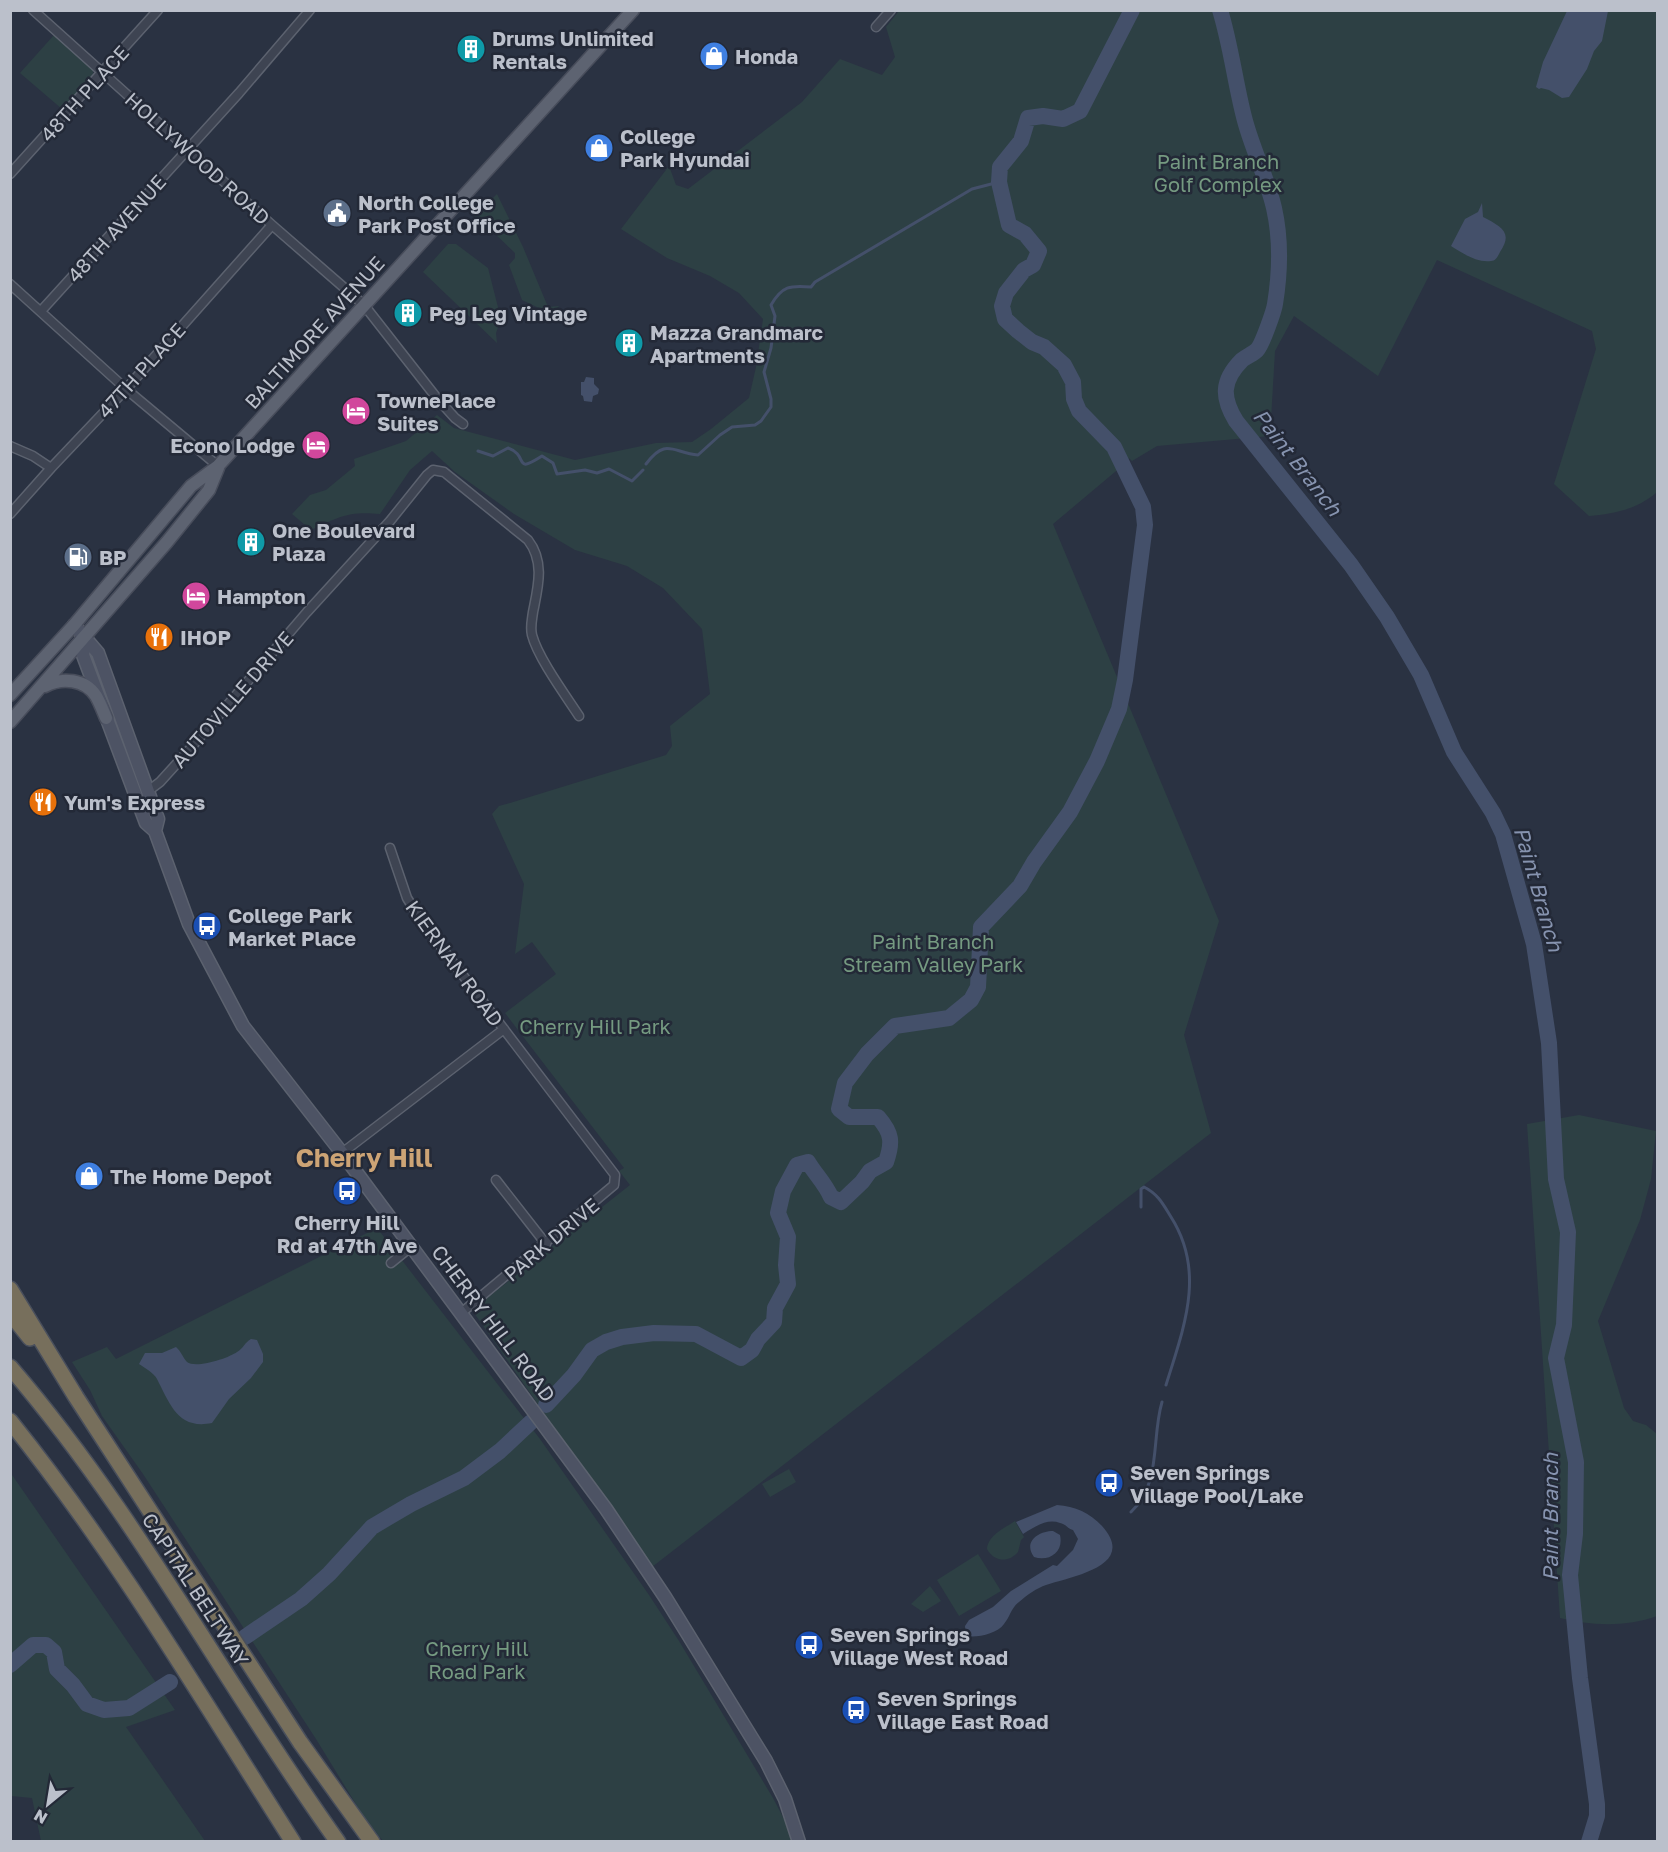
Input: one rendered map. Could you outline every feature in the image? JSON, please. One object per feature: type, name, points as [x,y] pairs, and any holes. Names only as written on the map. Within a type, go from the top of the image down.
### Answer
[{"type":"highway","points":[[10,1288],[76,1397],[300,1742],[372,1842]]},
{"type":"highway","points":[[10,1313],[76,1397]]},
{"type":"highway","name":"CAPITAL BELTWAY","points":[[10,1367],[99,1481],[294,1778],[339,1842]]},
{"type":"highway","points":[[10,1421],[72,1502],[122,1574],[293,1842]]},
{"type":"main road","name":"BALTIMORE AVENUE","points":[[10,695],[74,625],[191,486],[218,466],[631,11]]},
{"type":"main road","name":"BALTIMORE AVENUE","points":[[10,722],[42,688],[209,490],[218,466]]},
{"type":"main road","name":"CHERRY HILL ROAD","points":[[74,625],[98,653],[158,819],[155,831]]},
{"type":"main road","name":"CHERRY HILL ROAD","points":[[85,637],[84,655],[146,823],[155,831],[189,924],[243,1026],[412,1246],[606,1509],[665,1597],[772,1774],[789,1810],[800,1842]]},
{"type":"main road","points":[[42,688],[64,680],[85,686],[96,695],[106,718]]},
{"type":"street","name":"HOLLYWOOD ROAD","points":[[33,10],[187,150],[364,305],[436,397],[463,424]]},
{"type":"street","name":"48TH PLACE","points":[[10,174],[158,10]]},
{"type":"street","name":"48TH AVENUE","points":[[41,312],[310,10]]},
{"type":"street","points":[[876,27],[891,10]]},
{"type":"street","name":"47TH PLACE","points":[[10,514],[126,389],[272,225]]},
{"type":"street","points":[[10,284],[126,389],[218,466]]},
{"type":"street","points":[[10,446],[33,456],[51,468]]},
{"type":"street","name":"AUTOVILLE DRIVE","points":[[148,790],[160,782],[189,750],[306,612],[390,521],[433,470],[444,472],[452,478],[528,540],[533,547],[539,558],[531,633],[548,667],[579,716]]},
{"type":"street","name":"KIERNAN ROAD","points":[[390,848],[407,898],[420,919],[601,1155]]},
{"type":"street","points":[[342,1153],[504,1029]]},
{"type":"street","name":"PARK DRIVE","points":[[460,1314],[614,1185],[615,1175],[601,1155]]},
{"type":"street","points":[[496,1180],[546,1244]]},
{"type":"street","points":[[391,1263],[412,1246]]},
{"type":"green space","points":[[899,11],[1657,11],[1657,492],[1642,503],[1625,510],[1589,516],[1554,484],[1596,349],[1592,331],[1437,260],[1378,376],[1294,316],[1275,351],[1270,436],[1157,446],[1132,461],[1129,458],[1053,524],[1219,921],[1184,1035],[1211,1133],[652,1567],[472,1310],[630,1185],[619,1171],[624,1168],[505,1013],[556,974],[532,942],[515,954],[524,884],[492,814],[499,806],[666,755],[672,746],[670,726],[710,694],[702,629],[663,588],[627,566],[575,550],[514,514],[455,472],[432,451],[410,470],[380,514],[360,513],[344,516],[311,530],[292,514],[310,495],[326,490],[355,466],[354,459],[406,441],[437,415],[454,428],[575,460],[656,443],[692,442],[749,398],[763,319],[739,293],[710,276],[667,258],[621,229],[669,166],[676,185],[688,189],[802,102],[840,59],[882,75],[895,57],[886,27]]},
{"type":"green space","points":[[54,35],[93,70],[93,74],[62,109],[20,73]]},
{"type":"green space","points":[[497,194],[523,247],[548,307],[559,306],[553,313],[522,300],[509,265],[515,258],[515,253],[489,228],[482,235],[480,223],[474,217]]},
{"type":"green space","points":[[448,244],[456,244],[488,268],[501,319],[496,333],[497,343],[423,272]]},
{"type":"green space","points":[[1579,1115],[1656,1131],[1651,1179],[1640,1220],[1598,1321],[1624,1408],[1633,1421],[1646,1425],[1657,1434],[1657,1616],[1621,1624],[1584,1623],[1560,1618],[1527,1124]]},
{"type":"green space","name":"Cherry Hill Road Park","points":[[377,1228],[540,1439],[649,1595],[773,1798],[792,1841],[383,1841],[365,1819],[316,1739],[143,1474],[102,1416],[90,1390],[72,1362],[107,1347],[116,1359]]},
{"type":"green space","points":[[789,1469],[796,1482],[770,1497],[762,1484]]},
{"type":"green space","points":[[10,1472],[175,1710],[126,1727],[205,1841],[41,1841],[32,1798],[11,1796]]},
{"type":"green space","points":[[1015,1521],[1024,1537],[1018,1552],[1010,1558],[998,1559],[987,1549],[988,1544],[998,1532]]},
{"type":"green space","points":[[978,1554],[1001,1591],[959,1616],[937,1580]]},
{"type":"green space","points":[[930,1586],[941,1601],[923,1612],[911,1604]]},
{"type":"water","points":[[1567,11],[1608,11],[1602,41],[1594,51],[1587,69],[1569,97],[1562,98],[1549,90],[1536,87],[1543,62]]},
{"type":"water","points":[[1482,203],[1483,217],[1500,227],[1506,239],[1497,258],[1493,261],[1475,259],[1451,246],[1465,219],[1478,212]]},
{"type":"water","points":[[586,377],[594,378],[594,384],[599,389],[598,394],[593,396],[592,402],[584,401],[581,395],[581,382],[584,382]]},
{"type":"water","points":[[251,1339],[257,1340],[263,1354],[263,1362],[251,1378],[229,1399],[212,1423],[191,1423],[183,1419],[171,1406],[156,1377],[139,1364],[145,1353],[162,1353],[176,1347],[191,1364],[212,1362],[233,1354]]},
{"type":"water","points":[[1057,1505],[1082,1511],[1102,1526],[1111,1540],[1112,1551],[1107,1560],[1085,1573],[1046,1585],[1032,1592],[1016,1604],[1004,1624],[992,1633],[966,1636],[965,1626],[969,1620],[993,1607],[1011,1591],[1053,1565],[1057,1566],[1073,1550],[1078,1539],[1073,1530],[1064,1524],[1045,1522],[1023,1534],[1016,1522]]},
{"type":"water","points":[[1053,1531],[1060,1535],[1061,1541],[1057,1551],[1050,1557],[1034,1557],[1030,1547],[1031,1542],[1037,1535]]},
{"type":"waterway","points":[[546,1405],[574,1375],[592,1350],[622,1337],[654,1333],[696,1334],[741,1358],[752,1350],[758,1339],[774,1322],[775,1308],[788,1284],[786,1265],[788,1237],[778,1213],[783,1191],[797,1165],[808,1162],[831,1197],[841,1202],[870,1171],[886,1162],[890,1149],[890,1138],[878,1117],[849,1117],[839,1109],[845,1083],[867,1054],[895,1026],[949,1018],[971,1000],[978,987],[981,927],[1020,886],[1034,862],[1070,812],[1097,761],[1119,709],[1125,680],[1145,525],[1143,507],[1114,447],[1079,411],[1074,399],[1073,382],[1064,365],[1044,347],[1032,342],[1005,319],[1002,306],[1006,293],[1024,270],[1033,265],[1039,251],[1025,234],[1009,225],[999,182],[1000,167],[1021,141],[1028,118],[1043,116],[1063,119],[1080,111],[1132,10]]},
{"type":"waterway","name":"Paint Branch","points":[[1220,10],[1244,117],[1274,208],[1279,256],[1277,292],[1270,320],[1257,350],[1242,360],[1230,375],[1226,390],[1228,405],[1236,421],[1351,565],[1387,617],[1421,675],[1454,752],[1493,813],[1503,834],[1534,944],[1549,1043],[1556,1179],[1568,1232],[1564,1325],[1556,1358],[1576,1462],[1575,1534],[1570,1575],[1580,1678],[1597,1804],[1597,1816],[1589,1842]]},
{"type":"waterway","points":[[646,464],[659,451],[665,449],[698,455],[732,427],[755,425],[761,421],[771,407],[764,372],[771,348],[775,316],[771,305],[783,290],[797,286],[811,287],[815,282],[972,189],[999,182]]},
{"type":"waterway","points":[[478,451],[493,456],[508,448],[515,451],[524,464],[542,456],[553,463],[557,474],[585,470],[597,473],[609,469],[632,481],[643,470]]},
{"type":"waterway","points":[[1141,1207],[1141,1189],[1144,1187],[1157,1196],[1168,1212],[1182,1238],[1188,1258],[1190,1279],[1185,1321],[1166,1385]]},
{"type":"waterway","points":[[1131,1512],[1141,1500],[1152,1474],[1162,1402]]},
{"type":"waterway","points":[[245,1637],[301,1599],[329,1574],[372,1527],[411,1504],[464,1478],[500,1451],[531,1422]]},
{"type":"waterway","points":[[948,1639],[966,1636]]},
{"type":"waterway","points":[[10,1665],[33,1645],[46,1645],[54,1652],[57,1669],[87,1704],[104,1710],[129,1708],[170,1682]]},
{"type":"place","name":"Drums Unlimited Rentals","points":[[471,49]]},
{"type":"place","name":"Honda","points":[[714,56]]},
{"type":"place","name":"College Park Hyundai","points":[[599,148]]},
{"type":"place","name":"North College Park Post Office","points":[[337,213]]},
{"type":"place","name":"Peg Leg Vintage","points":[[408,313]]},
{"type":"place","name":"Mazza Grandmarc Apartments","points":[[629,343]]},
{"type":"place","name":"TownePlace Suites","points":[[356,411]]},
{"type":"place","name":"Econo Lodge","points":[[316,445]]},
{"type":"place","name":"One Boulevard Plaza","points":[[251,542]]},
{"type":"place","name":"BP","points":[[78,557]]},
{"type":"place","name":"Hampton","points":[[196,596]]},
{"type":"place","name":"IHOP","points":[[159,637]]},
{"type":"place","name":"Yum's Express","points":[[43,802]]},
{"type":"place","name":"College Park Market Place","points":[[207,926]]},
{"type":"place","name":"The Home Depot","points":[[89,1176]]},
{"type":"place","name":"Cherry Hill Rd at 47th Ave","points":[[347,1191]]},
{"type":"place","name":"Seven Springs Village Pool/Lake","points":[[1109,1483]]},
{"type":"place","name":"Seven Springs Village West Road","points":[[809,1645]]},
{"type":"place","name":"Seven Springs Village East Road","points":[[856,1710]]},
{"type":"district","name":"Cherry Hill","points":[[364,1157]]},
{"type":"park label","name":"Paint Branch Golf Complex","points":[[1218,172]]},
{"type":"park label","name":"Paint Branch Stream Valley Park","points":[[933,952]]},
{"type":"park label","name":"Cherry Hill Park","points":[[595,1026]]}]
